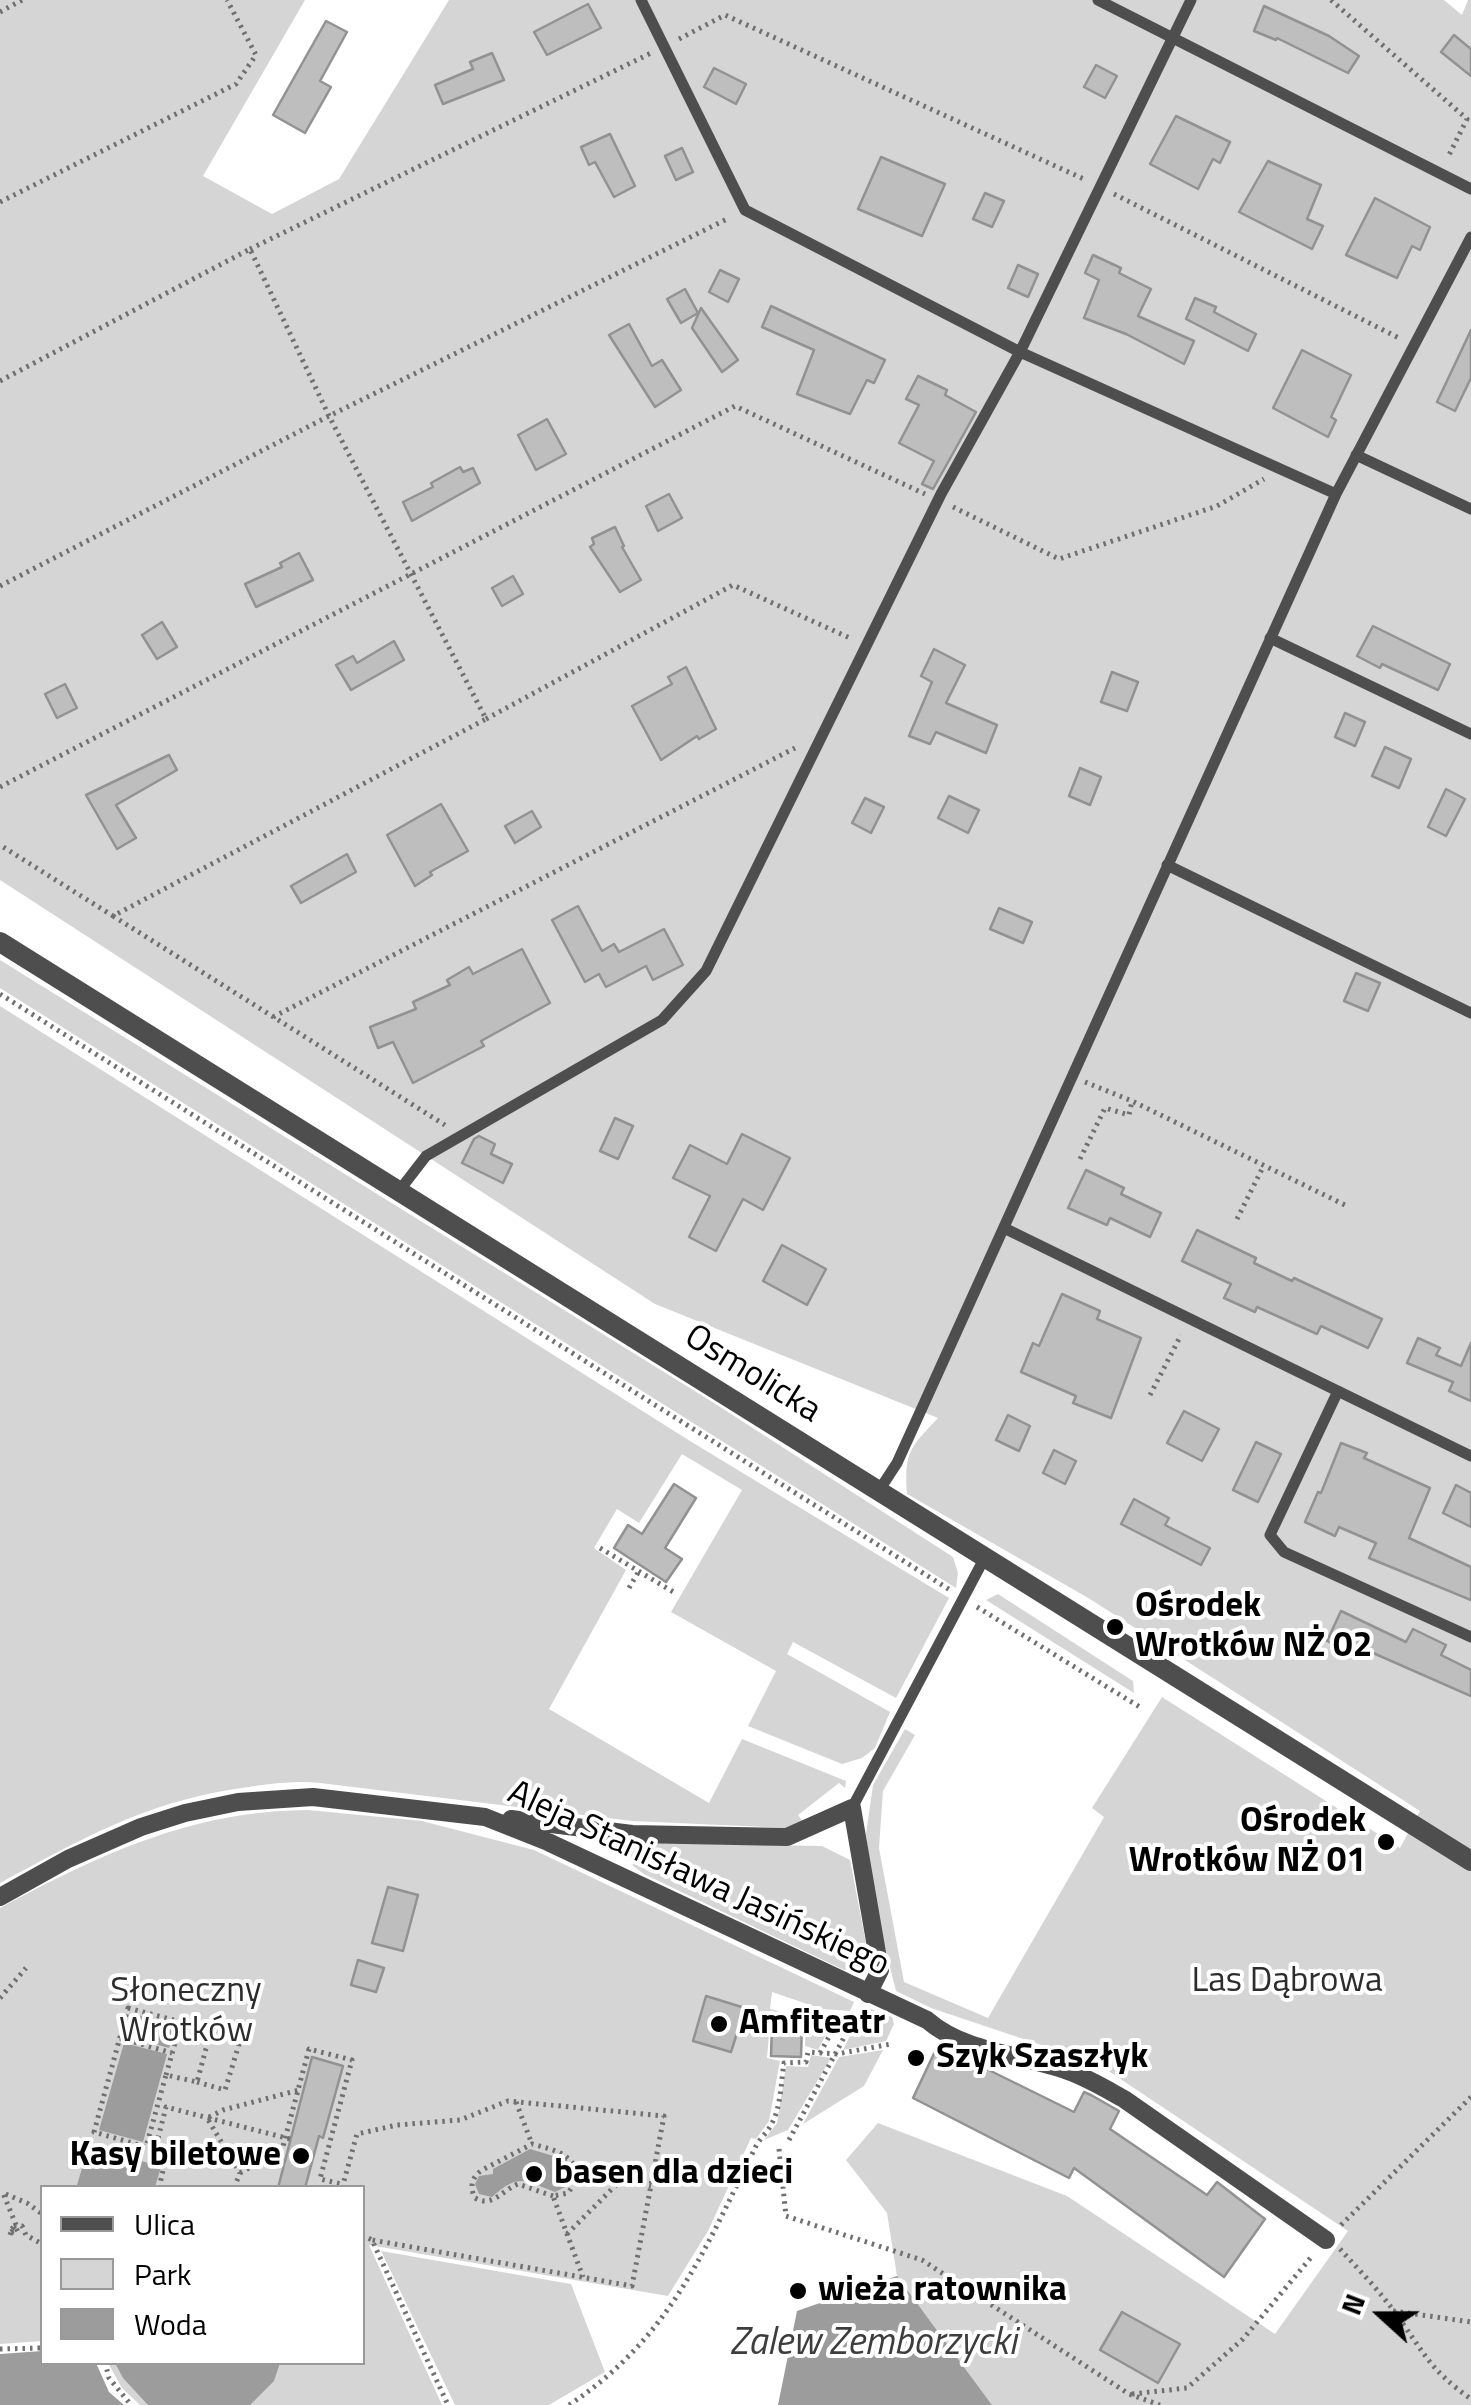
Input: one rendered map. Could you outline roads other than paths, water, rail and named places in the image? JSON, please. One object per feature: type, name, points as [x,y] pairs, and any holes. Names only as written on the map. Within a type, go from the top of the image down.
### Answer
[{"type":"street","name":"Osmolicka","points":[[0,942],[1471,1861]]},
{"type":"street","name":"Aleja Stanisława Jasińskiego","points":[[0,1897],[68,1858],[141,1828],[238,1802],[313,1797],[485,1817],[548,1842],[962,2040],[1092,2081],[1327,2238]]},
{"type":"street","points":[[485,1817],[632,1834],[787,1837],[852,1808],[880,1970],[868,1994]]},
{"type":"lane","points":[[641,0],[745,210],[1020,352],[1336,494]]},
{"type":"lane","points":[[1098,0],[1471,189]]},
{"type":"lane","points":[[398,1191],[426,1156],[662,1020],[706,971],[939,500],[1020,352],[1192,0]]},
{"type":"lane","points":[[878,1492],[897,1463],[1336,494],[1471,237]]},
{"type":"lane","points":[[1356,455],[1471,509]]},
{"type":"lane","points":[[1270,638],[1471,734]]},
{"type":"lane","points":[[1167,865],[1471,1012]]},
{"type":"lane","points":[[1004,1228],[1471,1456]]},
{"type":"lane","points":[[1338,1392],[1270,1534],[1284,1552],[1471,1637]]},
{"type":"lane","points":[[852,1808],[984,1559]]},
{"type":"water","points":[[132,2013],[175,2026],[169,2048],[126,2036]]},
{"type":"water","points":[[124,2043],[167,2054],[143,2142],[99,2130]]},
{"type":"water","points":[[89,2145],[161,2167],[156,2185],[77,2185]]},
{"type":"water","name":"basen dla dzieci","points":[[530,2149],[567,2160],[574,2172],[571,2184],[555,2192],[522,2181],[509,2184],[492,2197],[479,2194],[475,2184],[479,2176],[493,2174],[493,2169]]},
{"type":"water","name":"Zalew Zemborzycki","points":[[897,2276],[992,2405],[778,2405],[797,2311]]},
{"type":"water","points":[[40,2351],[40,2365],[97,2365],[109,2392],[124,2405],[0,2405],[0,2354]]},
{"type":"water","points":[[116,2365],[279,2365],[274,2381],[250,2405],[148,2405]]},
{"type":"place","name":"Ośrodek Wrotków NŻ 02","points":[[1115,1627]]},
{"type":"place","name":"Ośrodek Wrotków NŻ 01","points":[[1386,1842]]},
{"type":"place","name":"Amfiteatr","points":[[719,2024]]},
{"type":"place","name":"Szyk Szaszłyk","points":[[916,2058]]},
{"type":"place","name":"Kasy biletowe","points":[[301,2156]]},
{"type":"place","name":"basen dla dzieci","points":[[534,2174]]},
{"type":"place","name":"wieża ratownika","points":[[798,2291]]},
{"type":"park label","name":"Las Dąbrowa","points":[[1287,1982]]},
{"type":"park label","name":"Słoneczny Wrotków","points":[[186,2012]]}]
